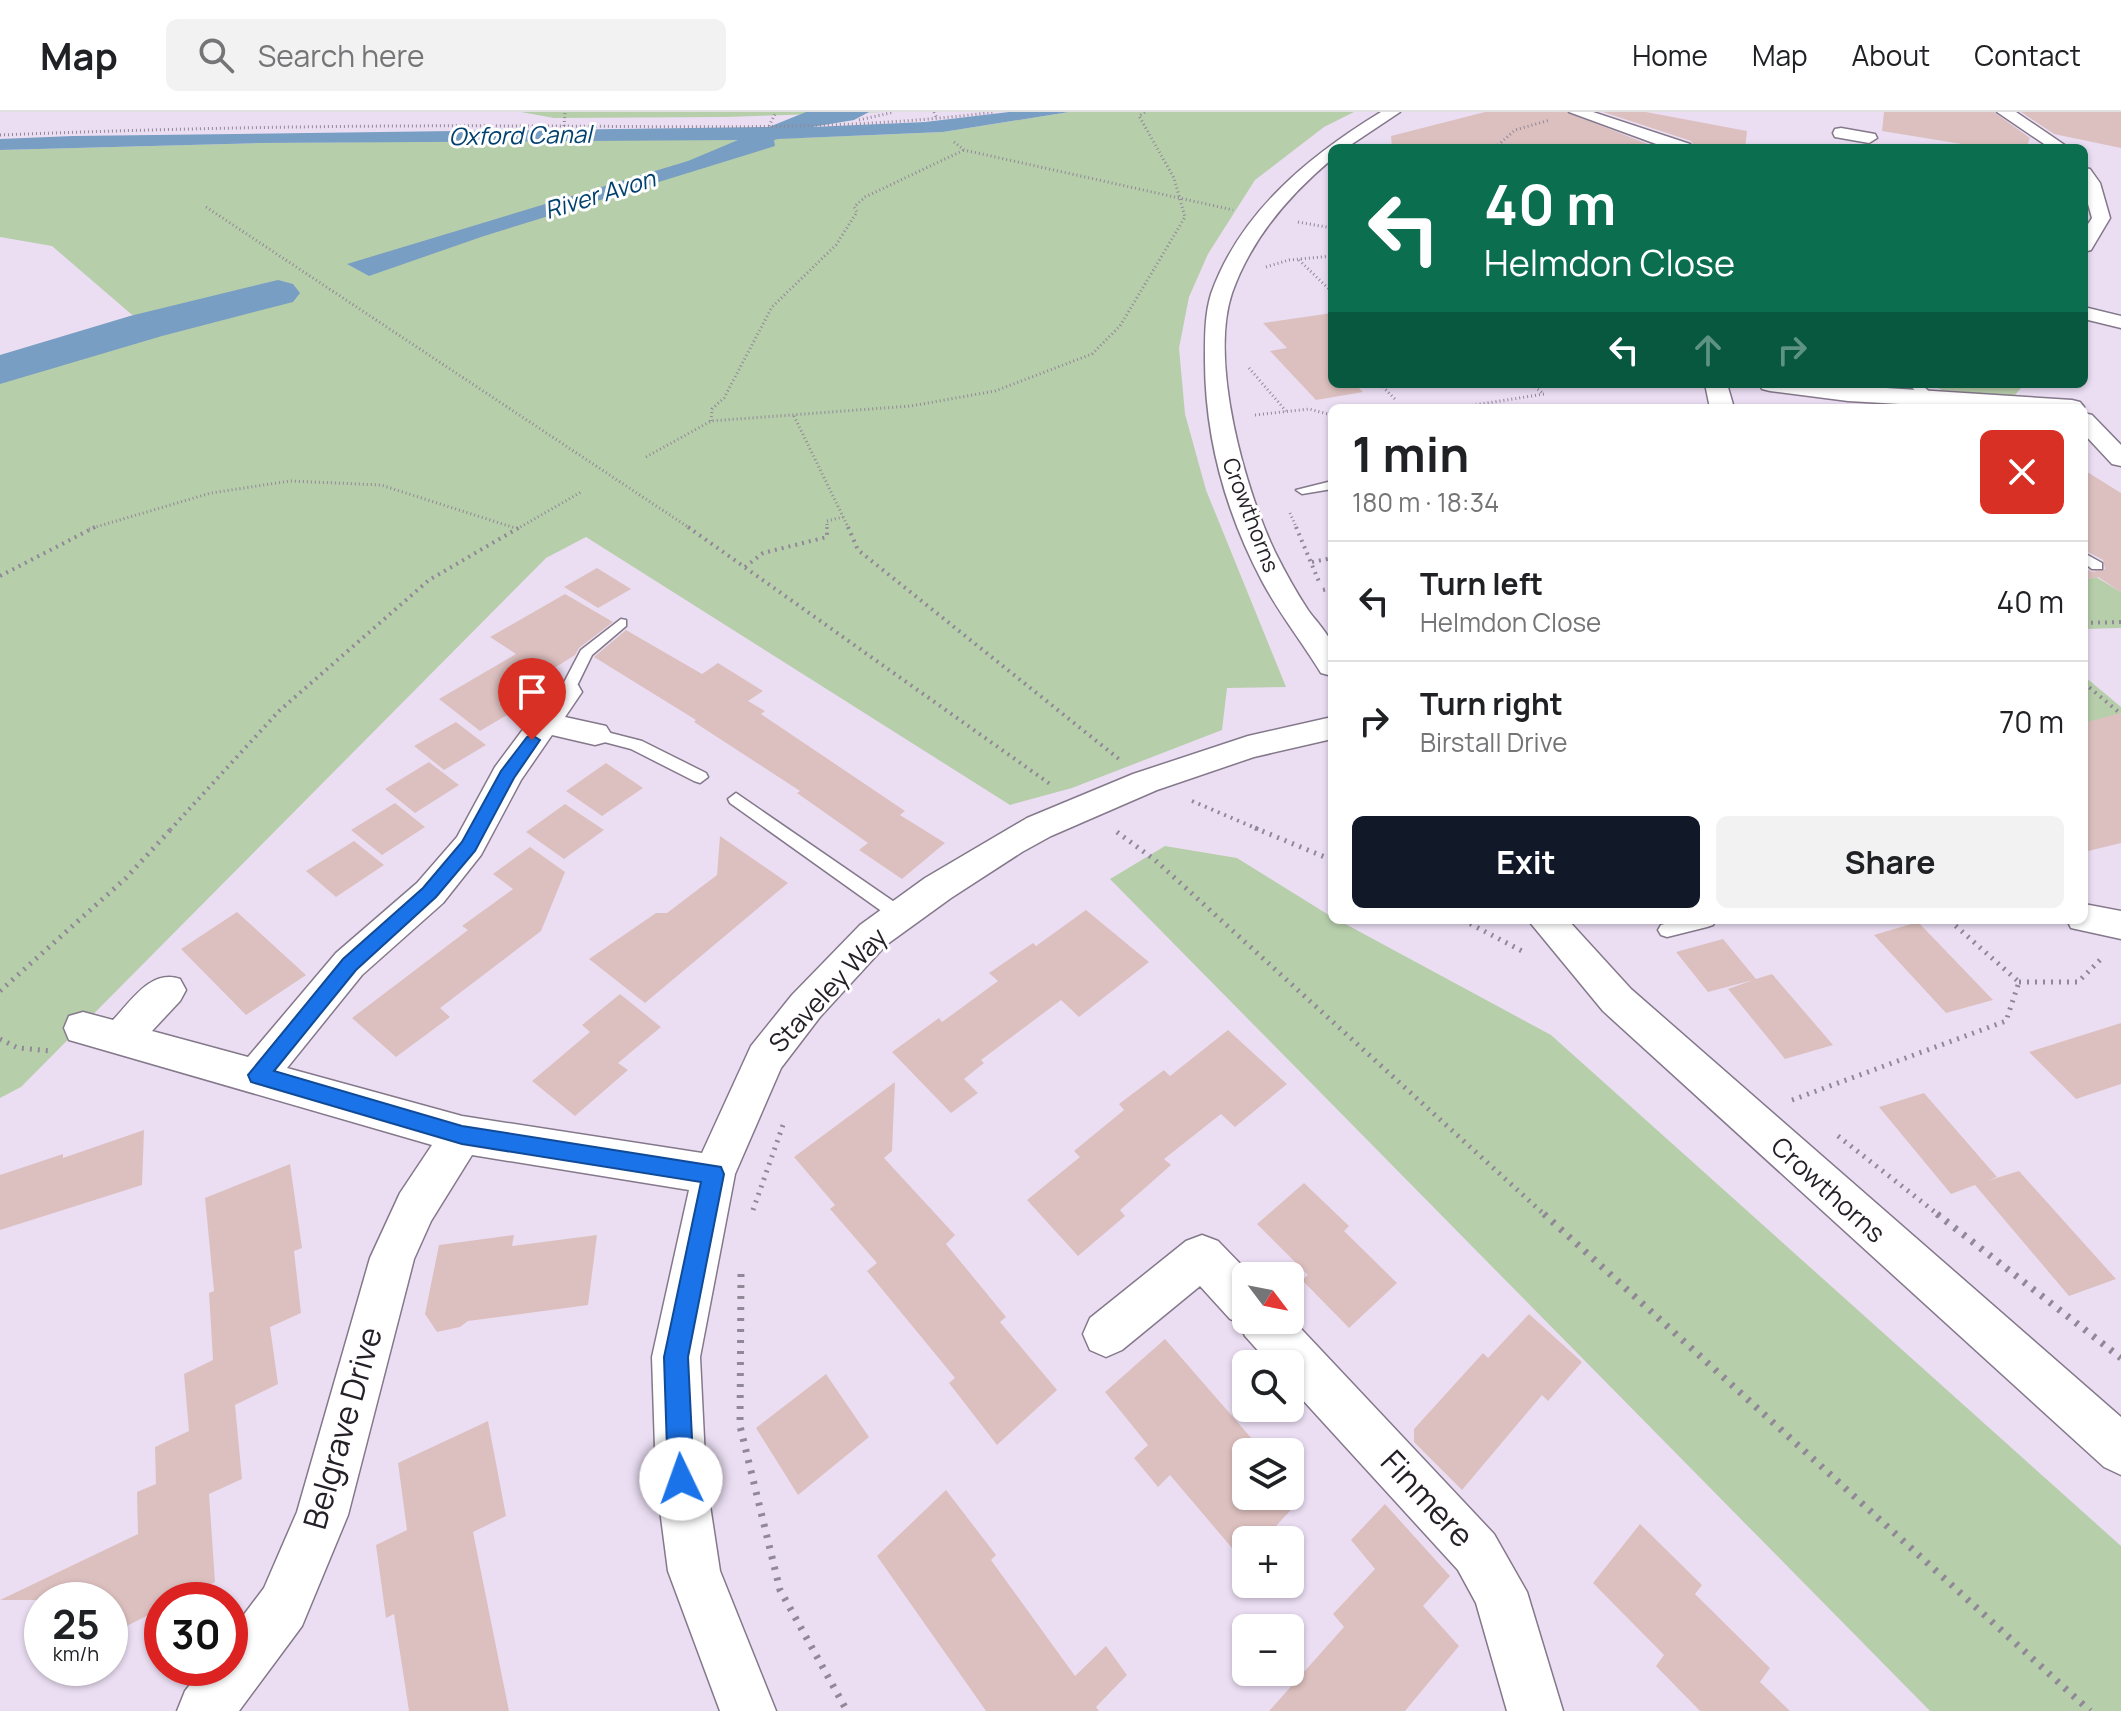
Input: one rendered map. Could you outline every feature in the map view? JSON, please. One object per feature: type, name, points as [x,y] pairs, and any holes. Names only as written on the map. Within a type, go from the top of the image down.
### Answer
[{"type":"street","name":"Crowthorns","points":[[1341,144],[1392,112]]},
{"type":"street","points":[[1577,112],[1672,144]]},
{"type":"street","points":[[2005,112],[2055,144]]},
{"type":"street","points":[[1840,136],[1869,138]]},
{"type":"street","name":"Crowthorns","points":[[1328,153],[1304,173],[1264,217],[1222,292],[1217,318],[1214,380],[1218,416],[1235,483],[1275,579],[1328,660]]},
{"type":"street","points":[[2088,179],[2101,218],[2088,238]]},
{"type":"street","points":[[2088,314],[2121,322]]},
{"type":"street","points":[[1801,388],[1848,394],[1923,392],[2035,404]]},
{"type":"street","points":[[2088,424],[2121,459]]},
{"type":"street","points":[[258,1075],[349,964],[430,893],[469,846],[507,775],[567,692]]},
{"type":"street","points":[[545,723],[595,734]]},
{"type":"street","name":"Staveley Way","points":[[748,1711],[694,1571],[681,1479],[676,1357],[714,1174],[765,1058],[806,1006],[873,935],[1010,843],[1145,782],[1248,747],[1328,729]]},
{"type":"street","name":"Crowthorns","points":[[1550,924],[1617,1000],[2121,1450]]},
{"type":"street","points":[[167,990],[101,1034],[258,1075],[462,1135],[714,1174]]},
{"type":"street","name":"Belgrave Drive","points":[[205,1711],[283,1607],[322,1515],[392,1258],[415,1207],[462,1135]]},
{"type":"street","points":[[1106,1334],[1202,1256],[1232,1288]]},
{"type":"street","name":"Finmere","points":[[1274,1334],[1476,1552],[1500,1592],[1535,1711]]},
{"type":"lane","points":[[1302,490],[1328,486]]},
{"type":"lane","points":[[2088,560],[2097,566]]},
{"type":"lane","points":[[567,692],[586,653],[621,623]]},
{"type":"lane","points":[[595,734],[636,745],[700,777]]},
{"type":"lane","points":[[736,799],[900,915]]},
{"type":"lane","points":[[1667,930],[1691,924]]},
{"type":"path","points":[[564,126],[565,112]]},
{"type":"path","points":[[769,126],[776,112]]},
{"type":"path","points":[[811,126],[856,121],[894,112]]},
{"type":"path","points":[[934,112],[937,119]]},
{"type":"path","points":[[0,135],[194,129],[811,126],[937,119],[995,112]]},
{"type":"path","points":[[646,457],[711,421],[911,406],[995,391],[1092,354],[1120,326],[1185,217],[1185,199],[1139,116],[1145,112]]},
{"type":"path","points":[[1499,144],[1515,130],[1577,112]]},
{"type":"path","points":[[954,142],[964,150],[1264,217]]},
{"type":"path","points":[[711,421],[712,409],[724,398],[772,307],[836,245],[857,212],[854,207],[865,197],[964,150]]},
{"type":"path","points":[[206,207],[684,524],[1155,860],[2090,1711]]},
{"type":"path","points":[[1263,268],[1298,259],[1328,256]]},
{"type":"path","points":[[1298,259],[1328,288]]},
{"type":"path","points":[[1248,377],[1246,364],[1286,411]]},
{"type":"path","points":[[1384,388],[1397,401]]},
{"type":"path","points":[[1481,404],[1544,394],[1536,388]]},
{"type":"path","points":[[1255,423],[1255,415],[1286,411],[1309,409],[1328,414]]},
{"type":"path","points":[[794,416],[811,446],[858,550],[1066,714],[1145,782],[1328,858]]},
{"type":"path","points":[[0,576],[89,529],[211,493],[290,481],[381,485],[515,528]]},
{"type":"path","points":[[0,991],[126,878],[279,711],[429,580],[581,492]]},
{"type":"path","points":[[1287,507],[1328,596]]},
{"type":"path","points":[[745,567],[763,553],[827,537],[827,521],[843,517]]},
{"type":"path","points":[[1312,562],[1328,559]]},
{"type":"path","points":[[1323,590],[1328,589]]},
{"type":"path","points":[[2088,623],[2121,622]]},
{"type":"path","points":[[2088,686],[2121,714]]},
{"type":"path","points":[[1954,924],[2019,982],[2078,982],[2109,930]]},
{"type":"path","points":[[1792,1100],[2006,1021],[2019,982]]},
{"type":"path","points":[[1780,1090],[1804,1110]]},
{"type":"path","points":[[751,1217],[787,1115]]},
{"type":"path","points":[[1829,1129],[2121,1358]]},
{"type":"path","points":[[741,1261],[740,1426],[780,1590],[847,1711]]},
{"type":"green space","points":[[521,112],[884,112],[554,118]]},
{"type":"green space","points":[[1069,112],[1354,112],[1324,127],[1255,180],[1208,254],[1189,297],[1179,348],[1185,414],[1206,490],[1286,687],[1227,688],[1222,730],[1072,788],[1010,805],[586,537],[546,558],[21,1087],[0,1098],[0,370],[145,326],[52,246],[0,237],[0,150],[261,143],[800,138],[943,132]]},
{"type":"green space","points":[[1938,388],[2021,388],[2014,396]]},
{"type":"green space","points":[[2096,577],[2121,592],[2121,628],[2088,629],[2088,579]]},
{"type":"green space","points":[[2088,679],[2121,707],[2121,749],[2088,724]]},
{"type":"green space","points":[[1165,846],[1237,858],[1328,915],[1328,924],[1345,924],[1551,1035],[2121,1546],[2121,1711],[1930,1711],[1110,879]]},
{"type":"water","name":"Oxford Canal","points":[[806,112],[869,112],[854,120],[812,127],[925,122],[1009,112],[1069,112],[943,132],[778,139],[774,140],[775,146],[484,236],[369,276],[347,264],[688,161],[738,140],[261,143],[0,150],[0,139],[73,136],[769,127]]},
{"type":"building","points":[[1485,112],[1566,112],[1648,144],[1392,144],[1391,136]]},
{"type":"building","points":[[1603,112],[1646,112],[1747,131],[1745,144],[1693,144]]},
{"type":"building","points":[[1884,112],[1994,112],[2030,138],[2028,144],[1962,144],[1882,131]]},
{"type":"building","points":[[2021,112],[2121,112],[2121,148],[2054,134]]},
{"type":"building","points":[[1328,314],[1328,388],[1359,388],[1363,392],[1316,400],[1270,351],[1287,348],[1263,323]]},
{"type":"building","points":[[2088,472],[2121,493],[2121,592],[2098,577],[2088,579],[2088,570],[2092,572],[2105,569],[2103,560],[2088,552]]},
{"type":"building","points":[[597,568],[631,589],[598,608],[564,587]]},
{"type":"building","points":[[565,594],[613,622],[579,648],[575,655],[499,703],[512,712],[480,731],[439,699],[516,654],[490,637]]},
{"type":"building","points":[[626,630],[702,674],[718,663],[763,691],[748,701],[765,711],[761,714],[905,811],[900,815],[945,843],[902,879],[859,850],[868,843],[797,793],[800,791],[694,722],[696,720],[594,657]]},
{"type":"building","points":[[2121,713],[2121,843],[2088,851],[2088,722]]},
{"type":"building","points":[[456,722],[486,745],[444,770],[414,746]]},
{"type":"building","points":[[429,762],[459,785],[415,813],[385,789]]},
{"type":"building","points":[[606,763],[643,788],[602,816],[566,791]]},
{"type":"building","points":[[395,803],[425,827],[382,855],[351,830]]},
{"type":"building","points":[[565,804],[604,830],[564,859],[526,832]]},
{"type":"building","points":[[720,836],[788,883],[645,1003],[589,959],[656,913],[667,913],[717,875]]},
{"type":"building","points":[[354,841],[384,865],[336,897],[306,871]]},
{"type":"building","points":[[530,847],[565,872],[541,931],[440,1008],[450,1017],[396,1057],[352,1018],[468,930],[462,926],[513,889],[493,874]]},
{"type":"building","points":[[1086,910],[1149,962],[1079,1017],[1061,1000],[981,1060],[984,1063],[964,1079],[978,1093],[951,1113],[892,1052],[939,1018],[942,1022],[998,981],[989,973],[1033,943],[1036,946]]},
{"type":"building","points":[[237,912],[306,975],[246,1015],[181,949]]},
{"type":"building","points":[[1920,924],[1993,1000],[1946,1013],[1874,935]]},
{"type":"building","points":[[1723,939],[1756,979],[1772,974],[1833,1045],[1785,1059],[1728,989],[1753,980],[1708,992],[1676,952]]},
{"type":"building","points":[[620,994],[661,1027],[618,1063],[628,1070],[575,1116],[532,1081],[590,1032],[582,1025]]},
{"type":"building","points":[[2121,1023],[2121,1084],[2076,1099],[2029,1052]]},
{"type":"building","points":[[1228,1030],[1287,1084],[1235,1127],[1221,1114],[1164,1159],[1171,1165],[1120,1210],[1125,1216],[1078,1256],[1027,1200],[1080,1157],[1074,1151],[1124,1110],[1119,1104],[1164,1070],[1170,1076]]},
{"type":"building","points":[[895,1082],[892,1151],[884,1158],[955,1235],[946,1244],[1006,1317],[1000,1322],[1057,1390],[997,1445],[949,1383],[955,1378],[867,1271],[877,1263],[830,1209],[835,1205],[794,1157]]},
{"type":"building","points":[[1924,1093],[1997,1177],[1987,1181],[2019,1171],[2116,1279],[2069,1296],[1975,1185],[1951,1194],[1879,1107]]},
{"type":"building","points":[[144,1130],[142,1185],[0,1230],[0,1175],[63,1154],[63,1158]]},
{"type":"building","points":[[290,1164],[302,1248],[294,1251],[301,1313],[270,1327],[278,1384],[235,1405],[242,1479],[209,1494],[215,1582],[144,1582],[144,1617],[128,1625],[128,1582],[38,1582],[138,1534],[137,1492],[156,1484],[155,1447],[189,1431],[184,1374],[213,1360],[209,1293],[214,1291],[205,1198]]},
{"type":"building","points":[[1304,1183],[1349,1226],[1344,1231],[1397,1283],[1349,1328],[1304,1282],[1308,1275],[1304,1271],[1304,1262],[1295,1262],[1257,1224]]},
{"type":"building","points":[[514,1235],[512,1246],[597,1235],[588,1305],[468,1321],[460,1327],[437,1332],[425,1314],[439,1245]]},
{"type":"building","points":[[1529,1314],[1582,1362],[1548,1401],[1542,1395],[1462,1490],[1414,1442],[1414,1429],[1483,1353],[1488,1358]]},
{"type":"building","points":[[1165,1339],[1232,1416],[1232,1422],[1237,1422],[1251,1438],[1232,1438],[1232,1510],[1291,1510],[1276,1526],[1232,1526],[1232,1548],[1170,1475],[1158,1487],[1134,1458],[1148,1445],[1105,1392]]},
{"type":"building","points":[[826,1374],[869,1437],[798,1495],[756,1428]]},
{"type":"building","points":[[488,1421],[506,1516],[473,1532],[509,1711],[409,1711],[394,1614],[386,1618],[376,1545],[407,1530],[398,1463]]},
{"type":"building","points":[[946,1490],[996,1555],[991,1560],[1075,1676],[1106,1646],[1127,1675],[1096,1707],[1099,1711],[986,1711],[877,1556]]},
{"type":"building","points":[[1385,1504],[1450,1576],[1423,1606],[1459,1646],[1405,1711],[1269,1711],[1291,1686],[1304,1686],[1304,1672],[1344,1627],[1333,1614],[1375,1569],[1351,1540]]},
{"type":"building","points":[[1640,1524],[1702,1585],[1695,1594],[1770,1668],[1760,1682],[1790,1711],[1700,1711],[1656,1666],[1664,1655],[1593,1583]]},
{"type":"building","points":[[24,1589],[24,1600],[0,1600]]},
{"type":"waterway","name":"River Avon","points":[[0,370],[146,326],[278,293]]},
{"type":"route","points":[[532,740],[507,775],[469,846],[430,893],[349,964],[258,1075],[462,1135],[714,1174],[676,1357],[681,1479]]}]
